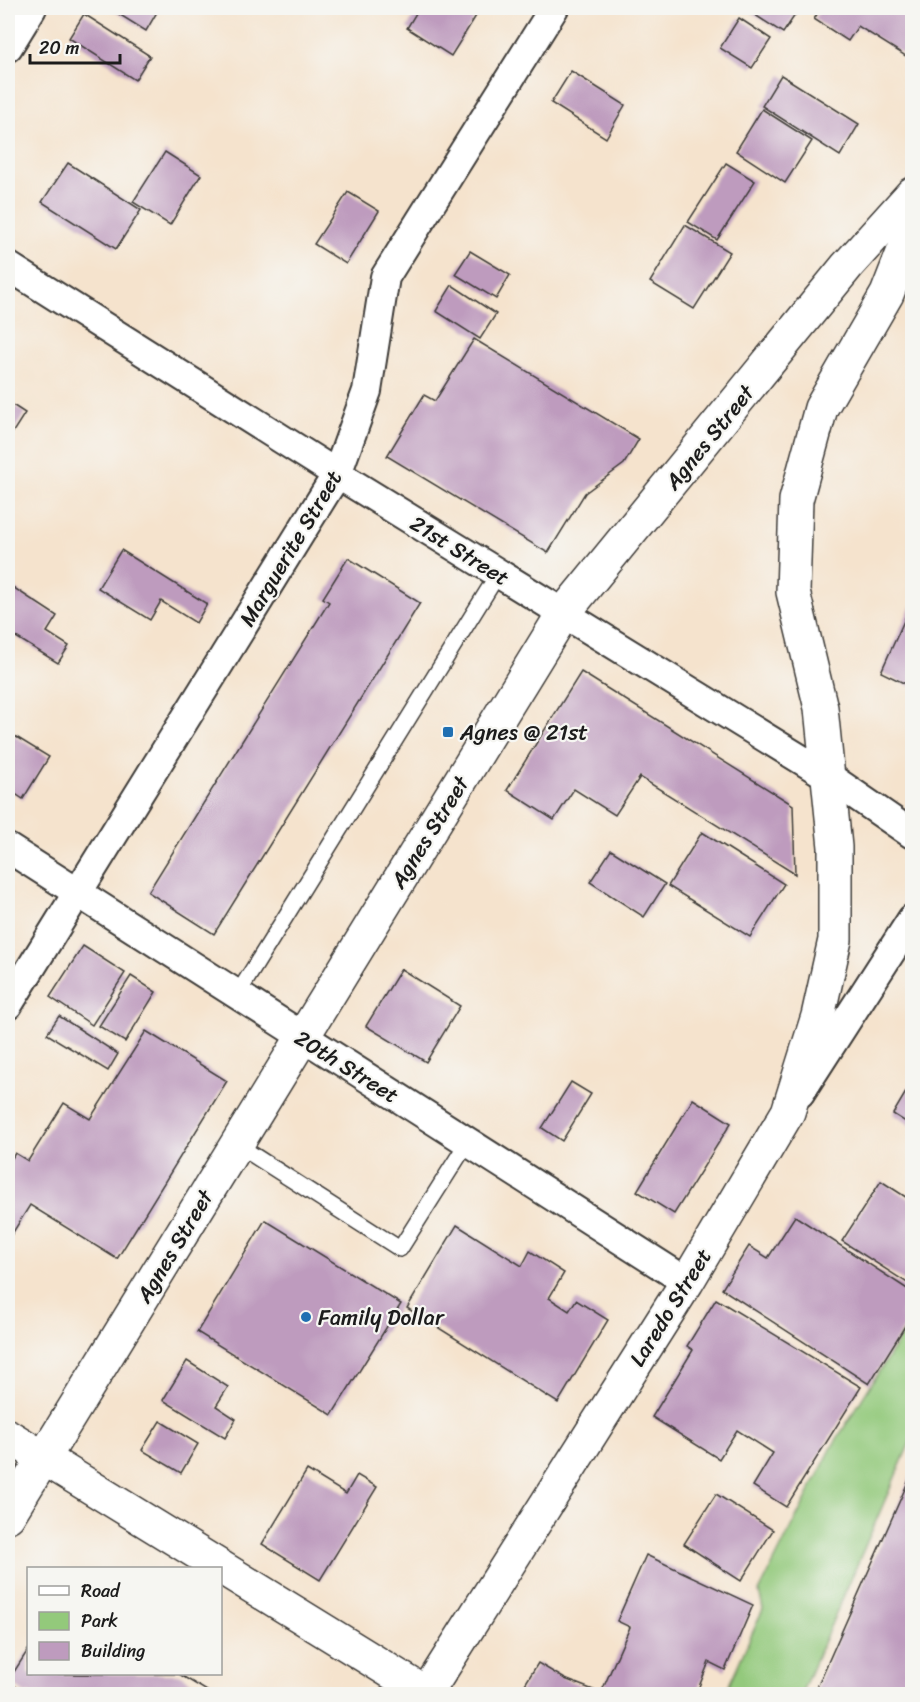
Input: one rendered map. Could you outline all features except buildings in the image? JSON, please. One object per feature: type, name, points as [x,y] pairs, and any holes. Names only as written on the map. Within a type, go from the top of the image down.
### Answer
[{"type":"main road","name":"Agnes Street","points":[[8,1516],[563,614],[847,266],[912,194]]},
{"type":"main road","points":[[788,1112],[818,1016],[835,940],[835,847],[821,708],[793,592],[796,500],[821,408],[887,294],[912,230]]},
{"type":"main road","name":"Laredo Street","points":[[427,1694],[687,1282],[788,1112]]},
{"type":"main road","points":[[8,1436],[221,1567]]},
{"type":"main road","points":[[222,1568],[427,1694]]},
{"type":"street","name":"Marguerite Street","points":[[8,1005],[337,474],[367,391],[385,277],[554,8]]},
{"type":"street","points":[[8,47],[27,9]]},
{"type":"street","name":"21st Street","points":[[8,266],[337,474],[828,776],[912,834]]},
{"type":"street","name":"20th Street","points":[[8,849],[80,892],[302,1038],[687,1282]]},
{"type":"street","name":"Laredo Street","points":[[788,1112],[912,919]]},
{"type":"lane","points":[[237,995],[498,574]]},
{"type":"lane","points":[[236,1144],[400,1249],[467,1143]]},
{"type":"green space","points":[[912,1319],[912,1438],[801,1694],[725,1694],[763,1609],[759,1592],[833,1445]]},
{"type":"place","name":"Agnes @ 21st","points":[[448,732]]},
{"type":"place","name":"Family Dollar","points":[[306,1317]]}]
